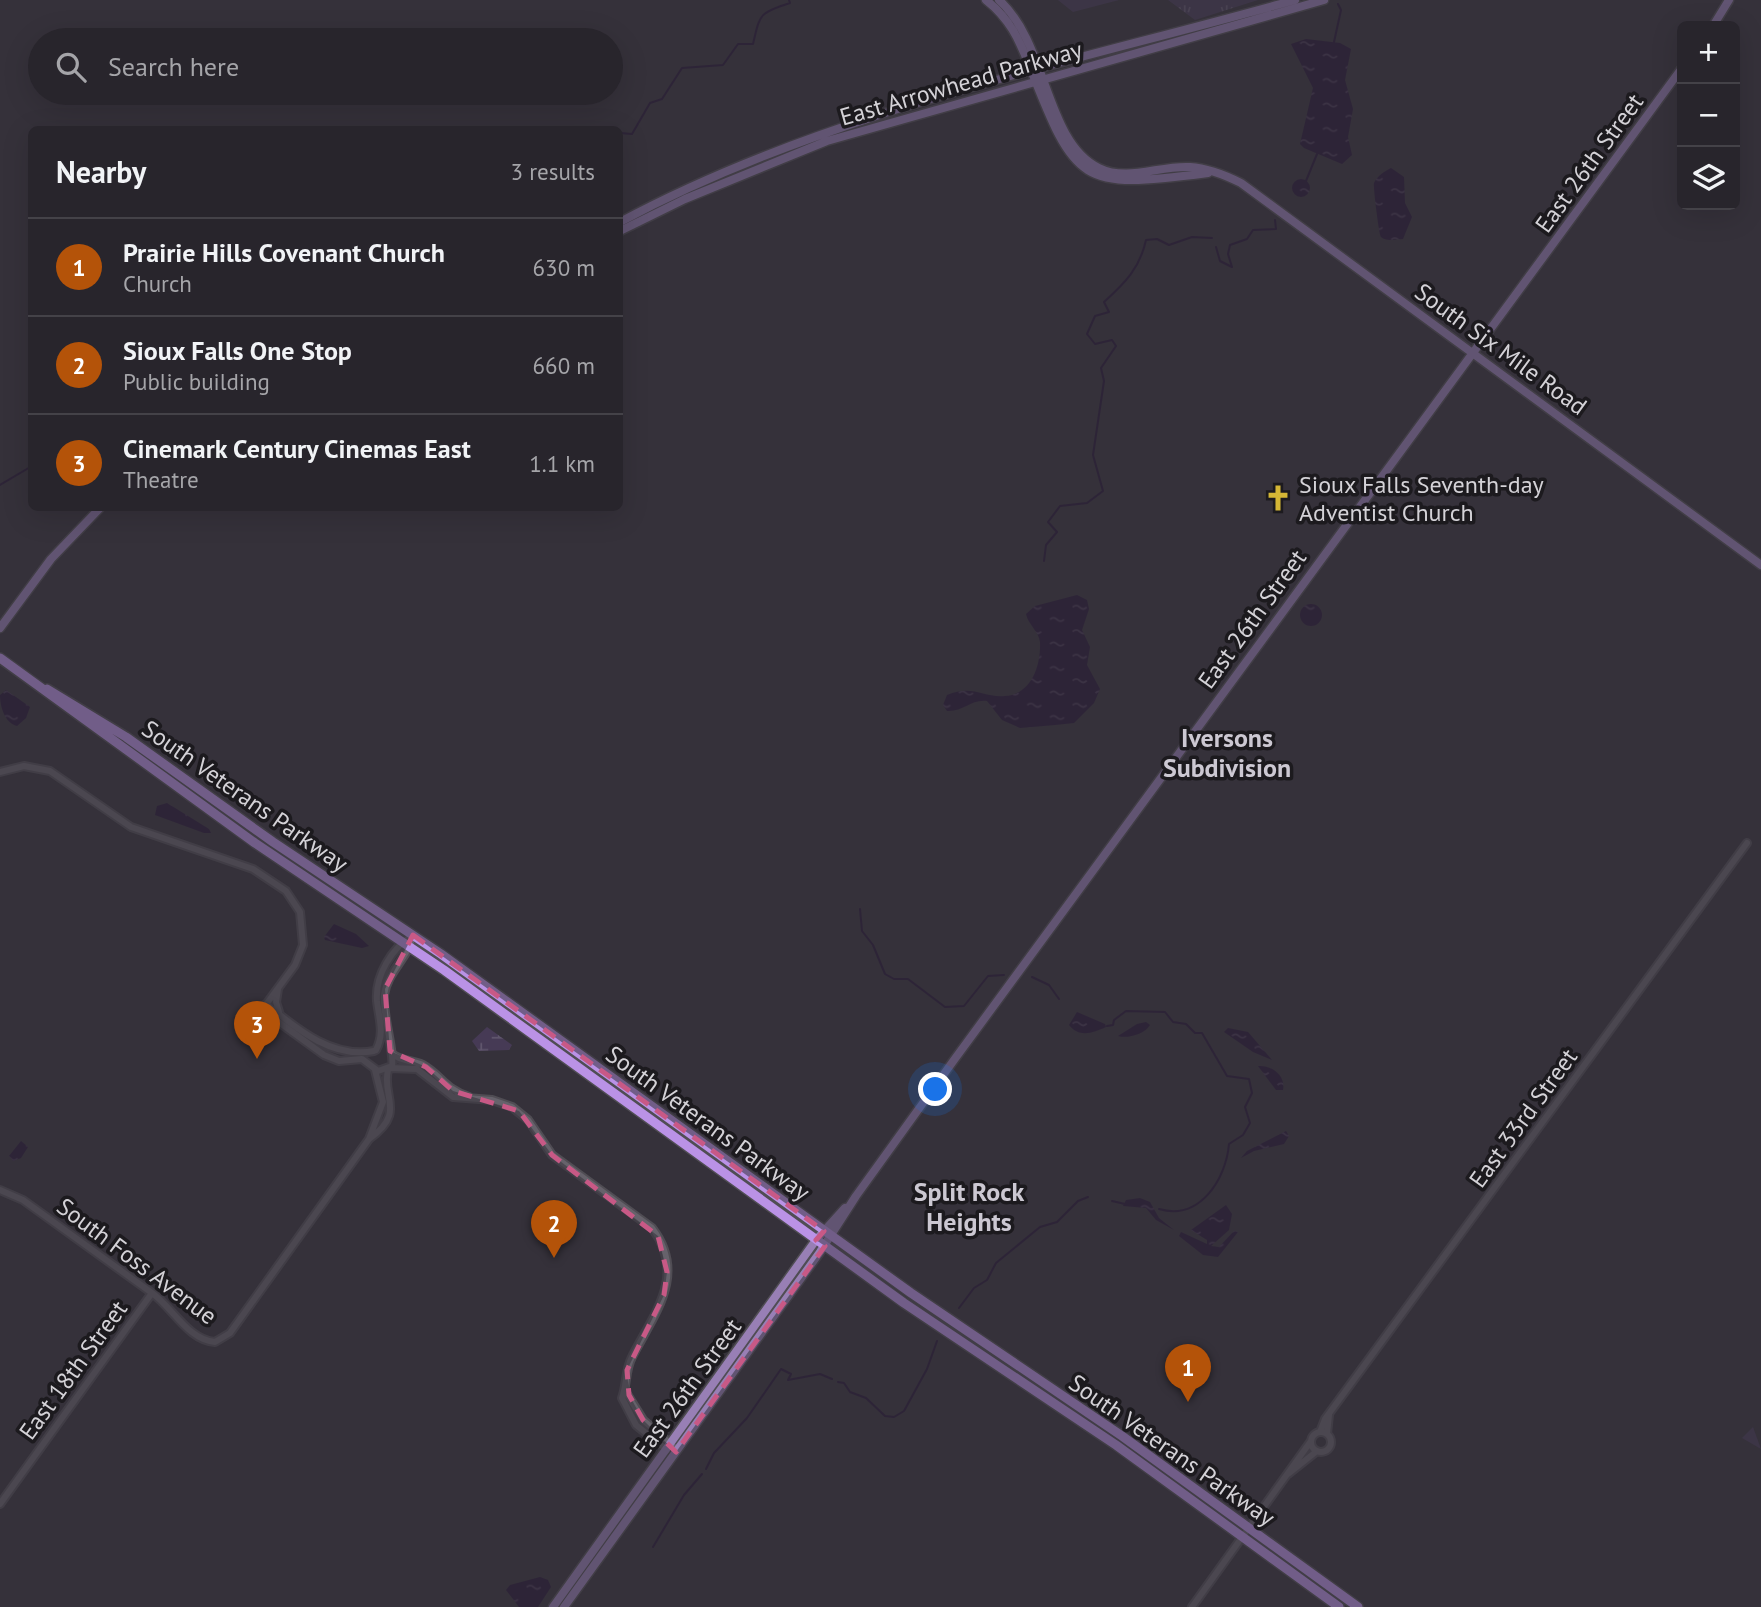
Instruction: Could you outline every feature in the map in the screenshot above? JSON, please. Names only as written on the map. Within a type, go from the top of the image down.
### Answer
[{"type":"highway","name":"South Veterans Parkway","points":[[0,658],[59,704],[255,843],[411,947],[816,1240],[1106,1439],[1339,1607]]},
{"type":"highway","name":"South Veterans Parkway","points":[[30,680],[114,729],[273,842],[413,935],[827,1234],[1249,1527],[1358,1607]]},
{"type":"main road","name":"South Six Mile Road","points":[[986,0],[1016,31],[1066,137],[1079,154],[1099,168],[1114,173],[1190,167],[1214,172],[1251,190],[1761,565]]},
{"type":"main road","name":"South Six Mile Road","points":[[999,0],[1026,33],[1038,75]]},
{"type":"main road","name":"East Arrowhead Parkway","points":[[623,230],[712,187],[797,152],[1038,75],[1295,0]]},
{"type":"main road","name":"East Arrowhead Parkway","points":[[623,221],[716,175],[794,143],[940,98],[1165,47],[1324,0]]},
{"type":"main road","points":[[1716,21],[1729,0]]},
{"type":"main road","name":"East 26th Street","points":[[564,1607],[816,1240],[827,1234],[856,1196],[1677,75]]},
{"type":"main road","points":[[890,122],[894,115],[925,107],[940,98]]},
{"type":"main road","points":[[712,187],[731,173],[789,150],[794,143]]},
{"type":"main road","points":[[0,628],[51,559],[97,511]]},
{"type":"main road","name":"East 26th Street","points":[[553,1607],[825,1246],[827,1234]]},
{"type":"street","points":[[0,772],[24,766],[50,771],[131,827],[253,869],[282,887],[298,906],[304,930],[300,955],[264,1007]]},
{"type":"street","name":"East 33rd Street","points":[[1192,1607],[1311,1441],[1323,1433],[1329,1415],[1747,843]]},
{"type":"street","points":[[369,1139],[383,1102],[373,1068],[375,1050],[382,1034],[377,1001],[379,981],[402,942],[413,935]]},
{"type":"street","points":[[369,1139],[382,1127],[390,1110],[391,1098],[386,1081],[393,1063],[385,989],[411,947],[413,935]]},
{"type":"street","points":[[282,983],[276,1002],[285,1019]]},
{"type":"street","points":[[264,1007],[337,1051],[391,1052],[401,1060],[426,1067],[447,1087],[471,1098]]},
{"type":"street","points":[[264,1007],[324,1055],[339,1061],[359,1059],[373,1068],[413,1068],[423,1073],[446,1094],[460,1099],[500,1102],[519,1111],[552,1154],[646,1223],[658,1236],[665,1251],[667,1272],[664,1295],[656,1316],[632,1356],[627,1370],[625,1391],[643,1420],[671,1448]]},
{"type":"street","name":"South Foss Avenue","points":[[0,1191],[23,1200],[170,1307],[191,1332],[202,1340],[215,1342],[230,1332],[369,1139]]},
{"type":"street","name":"East 18th Street","points":[[0,1504],[152,1293]]},
{"type":"street","name":"East 33rd Street","points":[[1288,1474],[1317,1451],[1328,1449],[1331,1443],[1323,1433]]},
{"type":"street","points":[[1311,1441],[1317,1451]]},
{"type":"highlighted area","points":[[413,935],[824,1231],[816,1240],[825,1246],[676,1452],[643,1420],[629,1395],[627,1370],[664,1295],[667,1272],[658,1236],[552,1155],[519,1111],[453,1091],[426,1067],[390,1051],[385,989]]},
{"type":"green space","points":[[1058,0],[1119,0],[1073,12]]},
{"type":"green space","points":[[1168,0],[1258,0],[1195,20]]},
{"type":"green space","points":[[487,1027],[512,1045],[509,1050],[479,1051],[472,1041]]},
{"type":"green space","points":[[1753,1427],[1761,1449],[1742,1438]]},
{"type":"water","points":[[1306,39],[1340,43],[1351,49],[1345,80],[1353,109],[1348,137],[1352,155],[1342,164],[1300,144],[1313,88],[1291,44]]},
{"type":"water","points":[[1391,168],[1404,177],[1405,203],[1412,217],[1403,239],[1388,240],[1381,237],[1374,183]]},
{"type":"water","points":[[1301,179],[1307,182],[1310,188],[1307,194],[1301,197],[1295,194],[1292,188],[1295,182]]},
{"type":"water","points":[[1077,595],[1087,600],[1089,609],[1082,630],[1090,647],[1087,665],[1100,689],[1094,703],[1074,723],[1020,728],[1002,720],[987,701],[947,711],[943,705],[947,695],[956,692],[971,691],[1005,696],[1022,690],[1033,677],[1040,651],[1039,638],[1026,614],[1035,606]]},
{"type":"water","points":[[1311,604],[1319,607],[1322,615],[1319,623],[1311,626],[1303,623],[1300,615],[1303,607]]},
{"type":"water","points":[[6,690],[30,707],[26,718],[17,726],[9,722],[2,709],[0,695]]},
{"type":"water","points":[[167,803],[209,829],[211,833],[204,833],[155,815],[157,806]]},
{"type":"water","points":[[334,924],[356,934],[369,946],[362,948],[325,940],[324,937]]},
{"type":"water","points":[[1077,1012],[1105,1024],[1106,1027],[1091,1032],[1077,1032],[1069,1025]]},
{"type":"water","points":[[1146,1022],[1150,1025],[1148,1028],[1136,1035],[1118,1036],[1137,1024]]},
{"type":"water","points":[[1228,1028],[1248,1032],[1272,1060],[1253,1052],[1224,1032]]},
{"type":"water","points":[[1258,1066],[1268,1067],[1276,1072],[1282,1080],[1283,1090],[1276,1090]]},
{"type":"water","points":[[1286,1131],[1289,1136],[1284,1144],[1254,1151],[1241,1158],[1247,1151]]},
{"type":"water","points":[[21,1141],[28,1147],[21,1158],[13,1161],[9,1156]]},
{"type":"water","points":[[1140,1198],[1150,1202],[1159,1218],[1174,1230],[1156,1220],[1146,1208],[1123,1206],[1126,1200]]},
{"type":"water","points":[[1226,1205],[1232,1214],[1229,1230],[1211,1246],[1219,1247],[1234,1231],[1238,1232],[1218,1257],[1203,1255],[1179,1236],[1181,1232],[1207,1244],[1207,1240],[1191,1230]]},
{"type":"water","points":[[540,1577],[548,1580],[551,1587],[538,1607],[519,1607],[506,1590],[510,1585]]},
{"type":"waterway","points":[[623,133],[632,134],[650,103],[662,99],[682,68],[723,65],[738,44],[753,44],[762,16],[790,3],[789,0]]},
{"type":"waterway","points":[[1334,42],[1341,10],[1338,4]]},
{"type":"waterway","points":[[1306,181],[1317,154]]},
{"type":"waterway","points":[[1216,247],[1220,261],[1232,267],[1228,254],[1230,245],[1247,239],[1253,230],[1276,229],[1275,220]]},
{"type":"waterway","points":[[1044,561],[1046,545],[1057,532],[1048,522],[1060,506],[1087,503],[1103,491],[1093,455],[1104,381],[1101,368],[1116,346],[1112,340],[1095,344],[1087,334],[1095,316],[1109,312],[1104,302],[1131,274],[1140,259],[1146,240],[1157,239],[1169,245],[1192,237],[1212,238]]},
{"type":"waterway","points":[[0,485],[28,468]]},
{"type":"waterway","points":[[860,909],[862,931],[873,945],[885,974],[894,979],[908,979],[945,1007],[964,1006],[988,976],[1004,975]]},
{"type":"waterway","points":[[1032,977],[1049,985],[1059,999]]},
{"type":"waterway","points":[[1107,1026],[1113,1025],[1114,1020],[1126,1011],[1165,1012],[1173,1022],[1186,1024],[1195,1033],[1202,1033],[1227,1076],[1249,1079],[1252,1093],[1245,1107],[1250,1123],[1243,1135],[1229,1144],[1223,1171],[1216,1183],[1198,1203],[1187,1209],[1159,1209]]},
{"type":"waterway","points":[[959,1308],[974,1288],[987,1280],[996,1263],[1040,1227],[1057,1222],[1078,1201],[1088,1197]]},
{"type":"waterway","points":[[1112,1201],[1125,1204]]},
{"type":"waterway","points":[[838,1382],[844,1383],[850,1392],[866,1398],[885,1416],[894,1417],[904,1411],[927,1369],[937,1341]]},
{"type":"waterway","points":[[706,1469],[714,1453],[747,1418],[781,1369],[791,1374],[788,1380],[820,1374],[832,1379]]},
{"type":"waterway","points":[[653,1547],[684,1495],[702,1474]]},
{"type":"place","name":"Sioux Falls Seventh-day Adventist Church","points":[[1278,498]]},
{"type":"place","name":"Cinemark Century Cinemas East","points":[[257,1059]]},
{"type":"place","name":"Sioux Falls One Stop","points":[[554,1258]]},
{"type":"place","name":"Prairie Hills Covenant Church","points":[[1188,1402]]},
{"type":"district","name":"Iversons Subdivision","points":[[1227,752]]},
{"type":"district","name":"Split Rock Heights","points":[[969,1206]]}]
